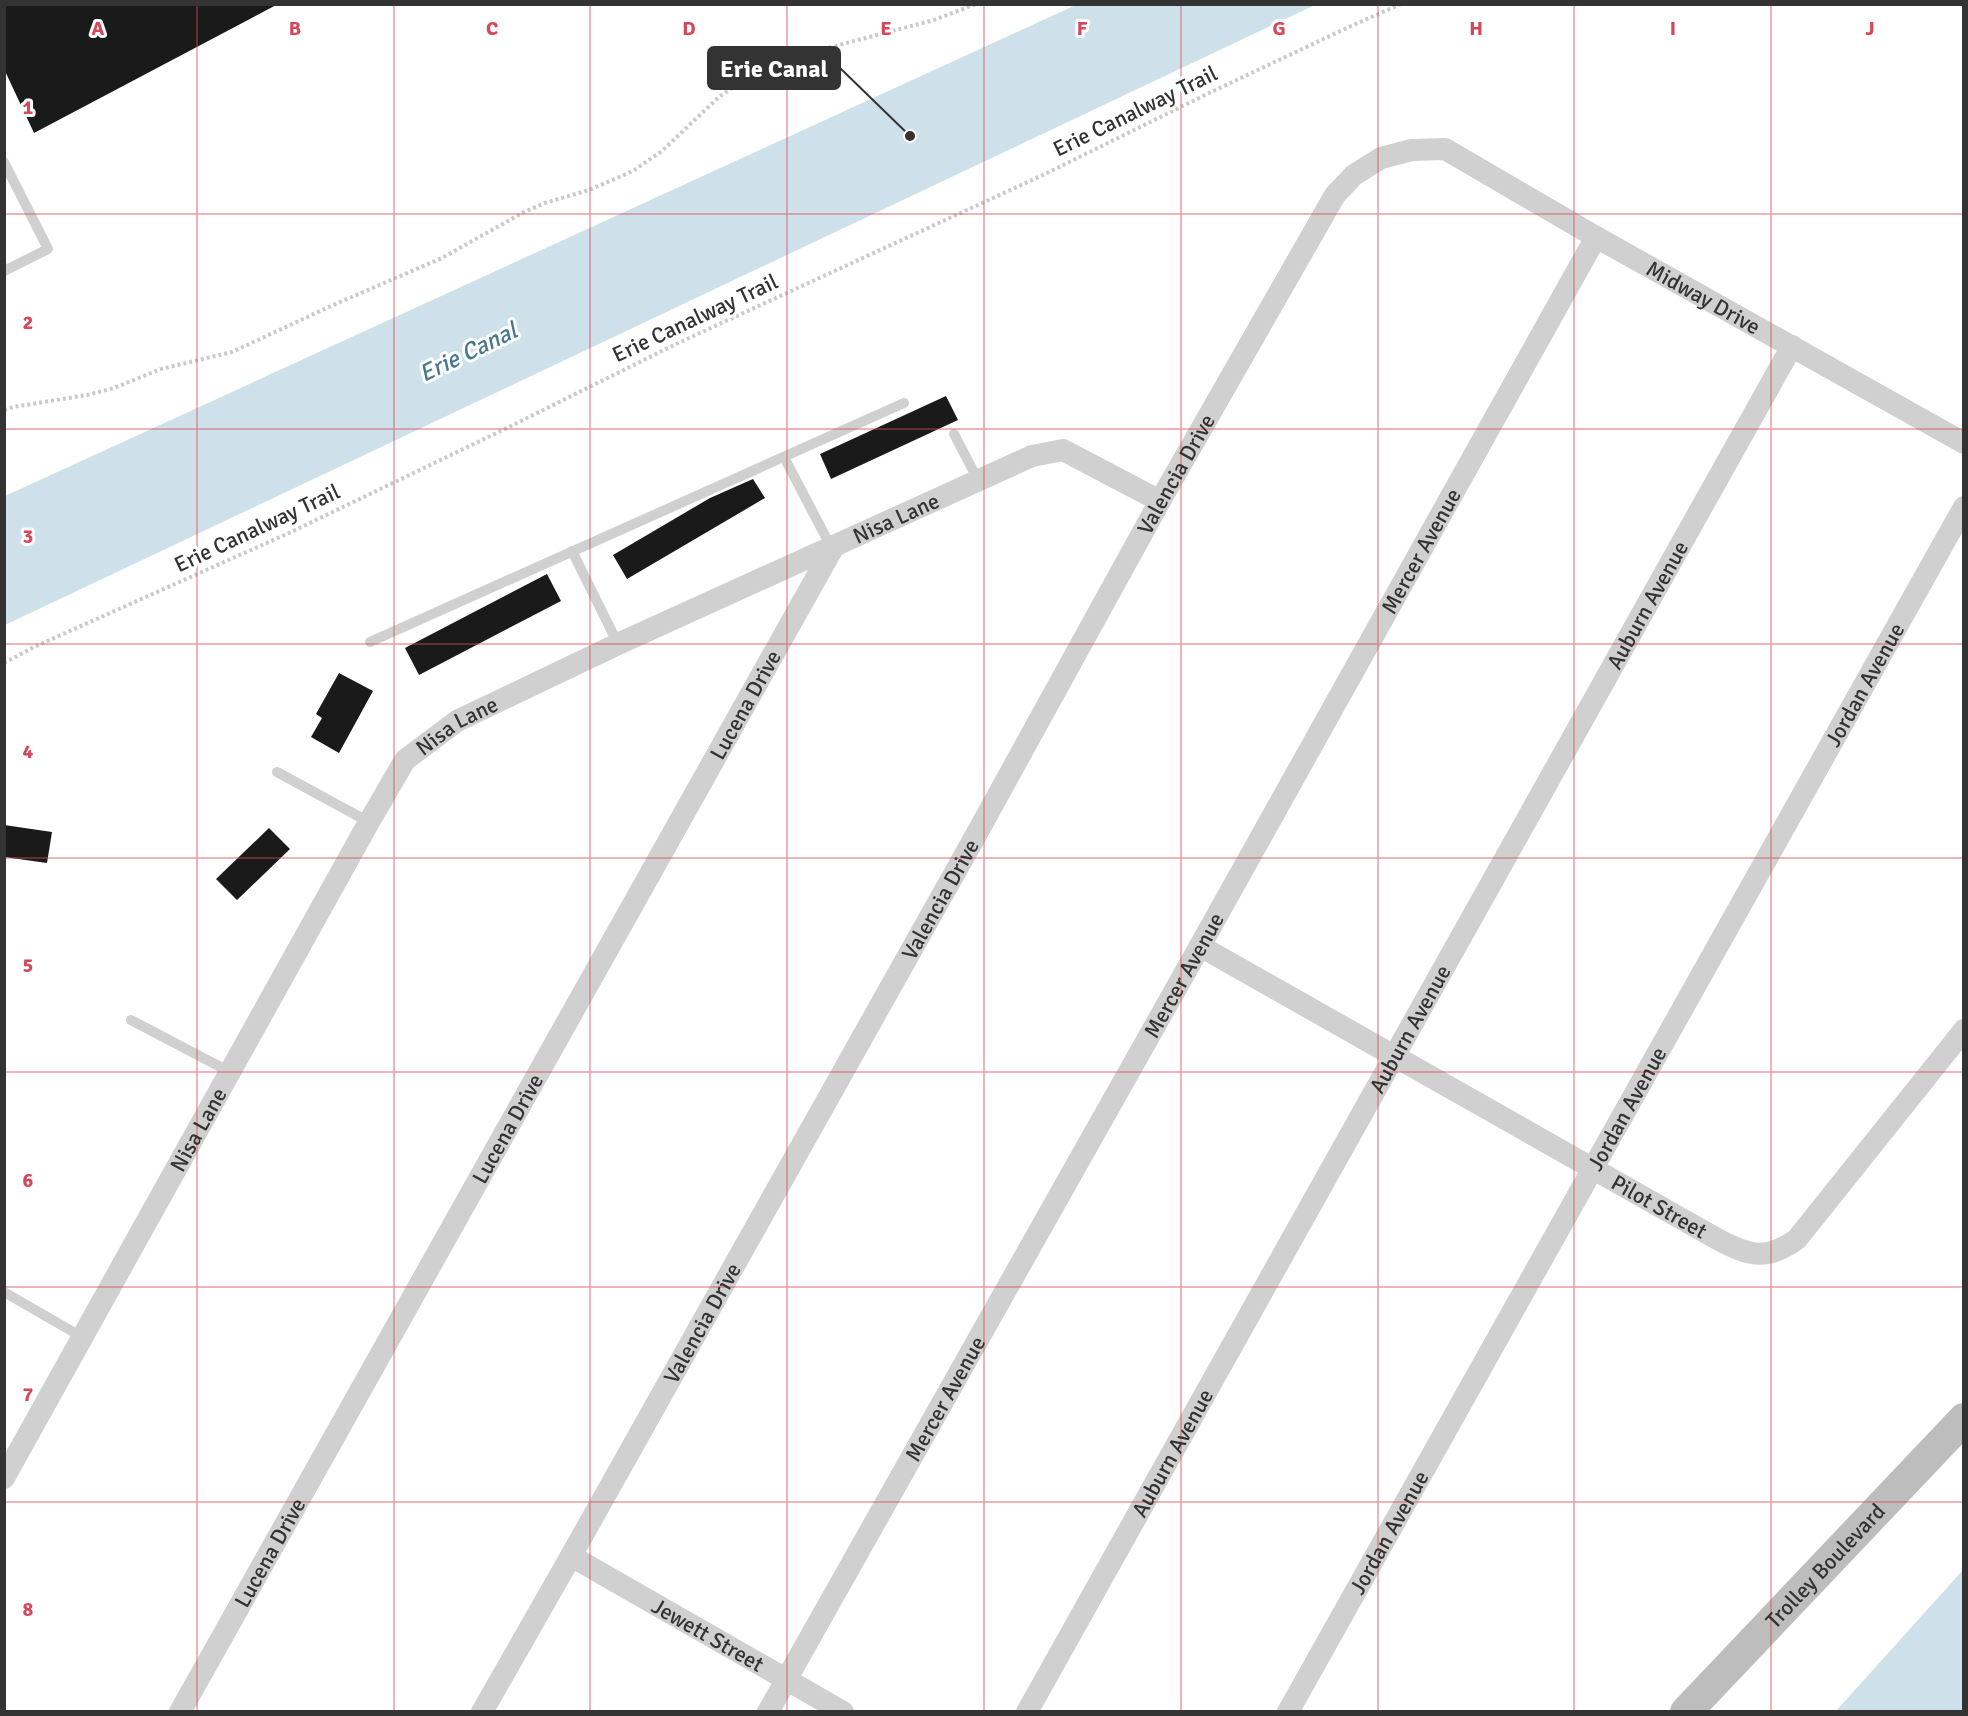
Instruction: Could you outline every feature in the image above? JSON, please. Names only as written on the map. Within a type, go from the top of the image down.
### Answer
[{"type":"street","name":"Midway Drive","points":[[1445,149],[1596,237],[1964,443]]},
{"type":"street","name":"Valencia Drive","points":[[482,1712],[976,835],[1160,501],[1335,195],[1354,175],[1381,158],[1412,150],[1445,149]]},
{"type":"street","name":"Mercer Avenue","points":[[768,1712],[1596,237]]},
{"type":"street","name":"Auburn Avenue","points":[[1027,1712],[1792,346]]},
{"type":"street","name":"Nisa Lane","points":[[4,1478],[405,760],[457,721],[618,644],[1032,456],[1063,450],[1160,501]]},
{"type":"street","name":"Jordan Avenue","points":[[1288,1712],[1964,507]]},
{"type":"street","name":"Lucena Drive","points":[[180,1712],[832,546]]},
{"type":"street","name":"Pilot Street","points":[[1200,946],[1742,1252],[1762,1255],[1782,1250],[1797,1239],[1964,1030]]},
{"type":"street","name":"Trolley Boulevard","points":[[1686,1712],[1964,1419]]},
{"type":"street","name":"Jewett Street","points":[[571,1556],[843,1712]]},
{"type":"lane","points":[[4,162],[48,249],[4,271]]},
{"type":"lane","points":[[370,642],[904,403]]},
{"type":"lane","points":[[954,434],[978,480]]},
{"type":"lane","points":[[784,457],[832,546]]},
{"type":"lane","points":[[572,551],[618,644]]},
{"type":"lane","points":[[277,771],[369,822]]},
{"type":"lane","points":[[131,1020],[230,1072]]},
{"type":"lane","points":[[4,1292],[82,1337]]},
{"type":"path","points":[[4,410],[87,395],[114,388],[161,369],[232,352],[442,258],[524,212],[545,203],[590,190],[633,171],[662,151],[720,96],[772,65],[801,55],[934,20],[976,4]]},
{"type":"path","name":"Erie Canalway Trail","points":[[4,663],[34,647],[289,533],[676,344],[1032,180],[1207,94],[1401,4]]},
{"type":"water","points":[[1078,4],[1315,5],[5,625],[5,496]]},
{"type":"water","points":[[1963,1570],[1963,1711],[1836,1711]]},
{"type":"building","points":[[4,4],[278,4],[34,133],[4,69]]},
{"type":"building","points":[[946,396],[958,420],[831,479],[820,454]]},
{"type":"building","points":[[753,479],[765,498],[627,579],[613,555],[710,498]]},
{"type":"building","points":[[547,574],[561,601],[419,675],[405,648]]},
{"type":"building","points":[[339,673],[373,691],[339,753],[311,737],[322,718],[316,714]]},
{"type":"building","points":[[4,825],[52,832],[47,863],[4,857]]},
{"type":"building","points":[[269,828],[290,849],[237,900],[216,879]]},
{"type":"place","name":"Erie Canal","points":[[910,136]]}]
